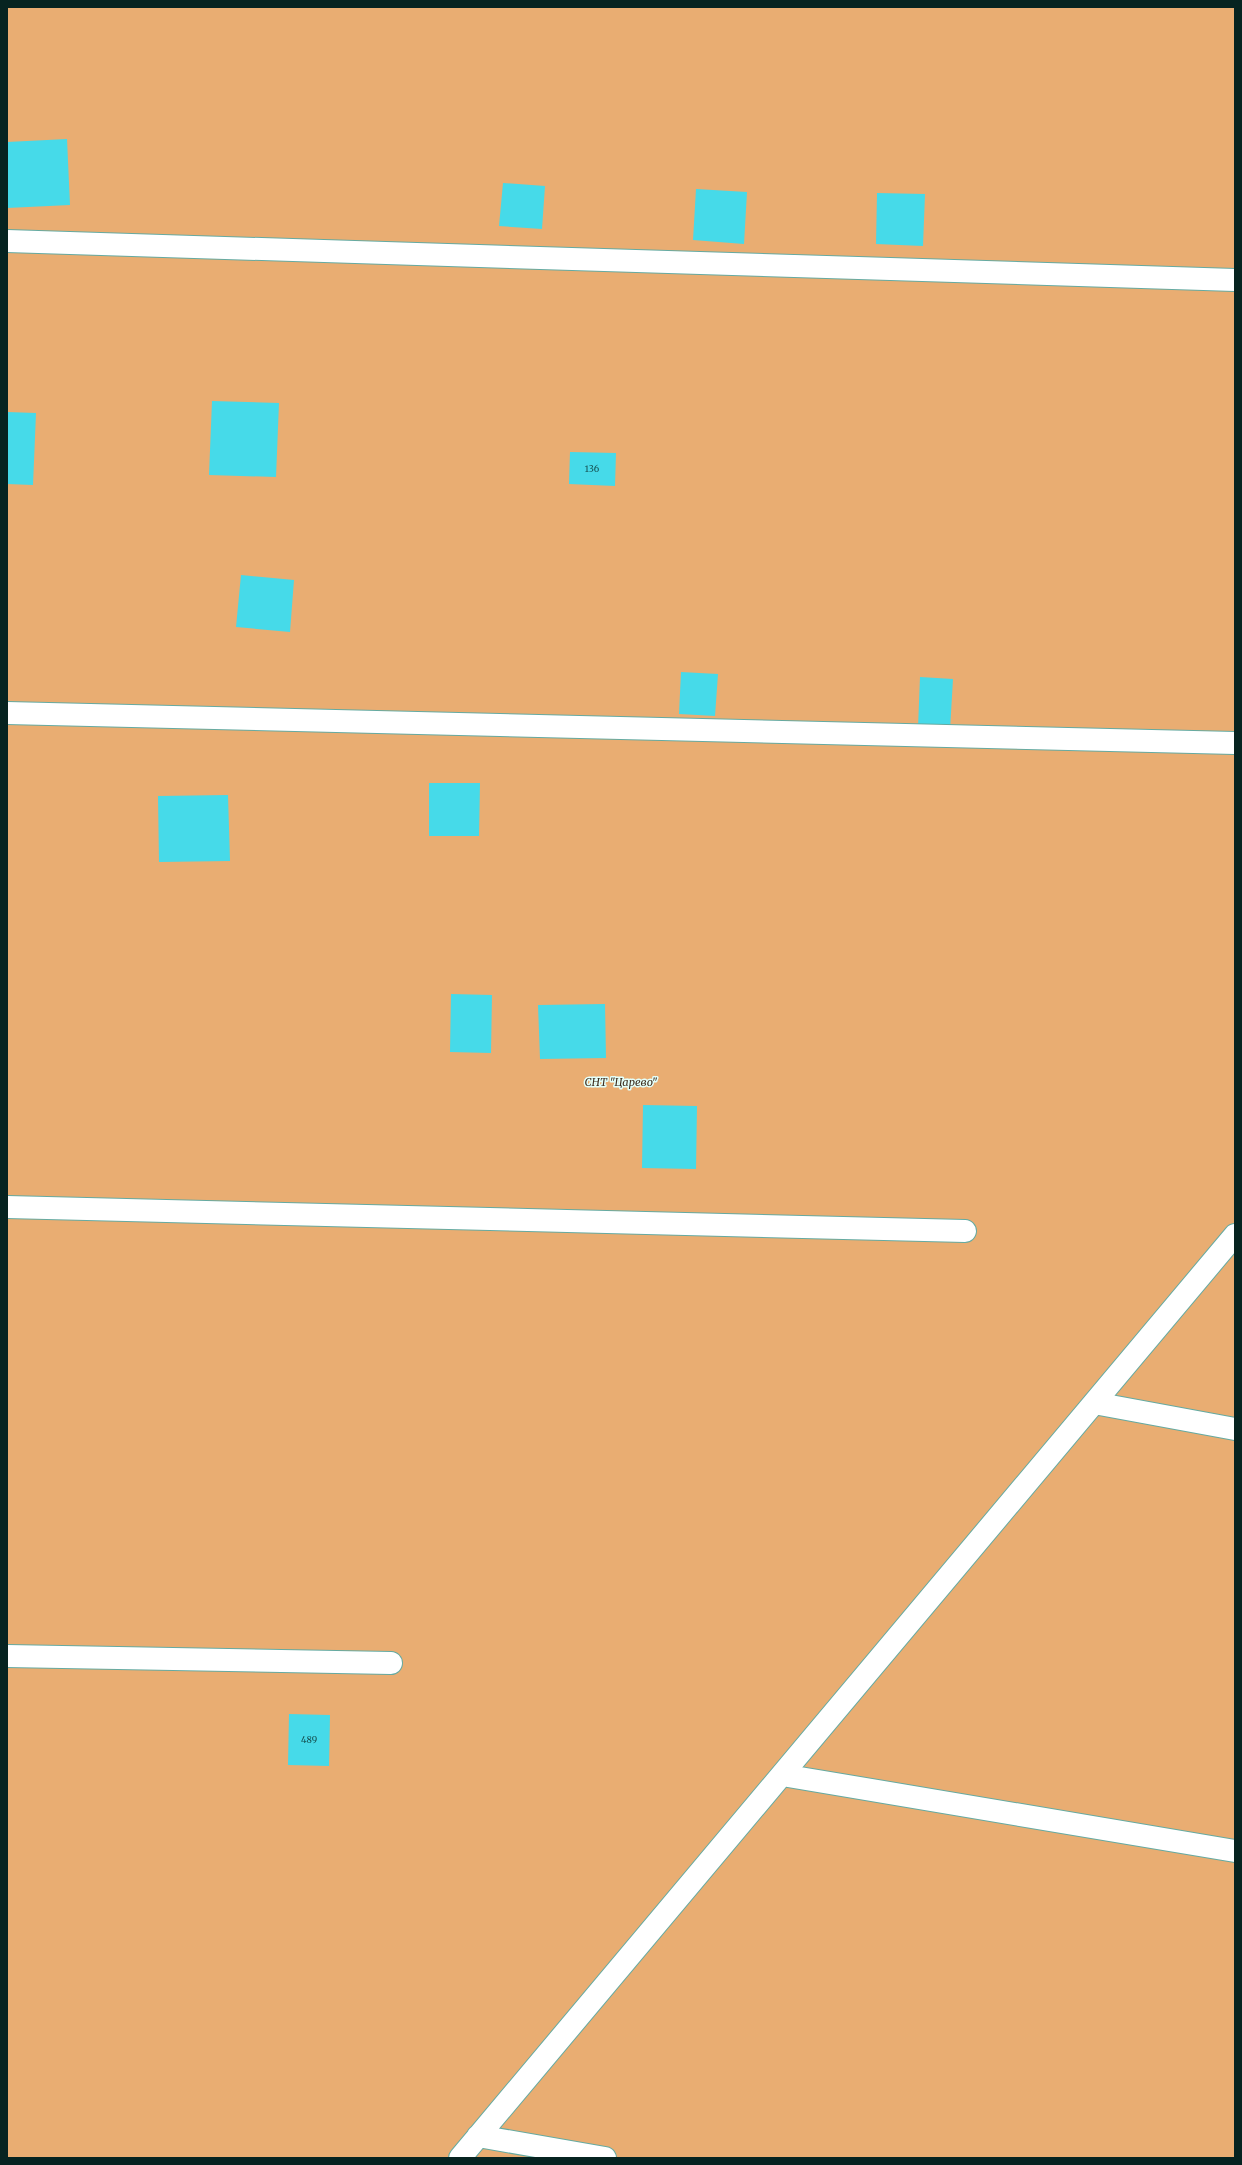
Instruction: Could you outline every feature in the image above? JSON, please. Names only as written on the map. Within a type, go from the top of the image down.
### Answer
[{"type":"street","points":[[7,241],[1235,280]]},
{"type":"street","points":[[7,712],[1235,743]]},
{"type":"street","points":[[7,1207],[965,1231]]},
{"type":"street","points":[[460,2158],[1235,1235]]},
{"type":"street","points":[[1094,1403],[1235,1429]]},
{"type":"street","points":[[7,1656],[391,1663]]},
{"type":"street","points":[[782,1775],[1235,1851]]},
{"type":"street","points":[[478,2136],[605,2158]]},
{"type":"green space","name":"СНТ \"Царево\"","points":[[7,7],[1235,7],[1235,2158],[7,2158]]},
{"type":"building","points":[[67,139],[70,205],[7,208],[7,142]]},
{"type":"building","points":[[503,183],[545,186],[542,229],[499,226]]},
{"type":"building","points":[[696,189],[747,192],[744,244],[693,240]]},
{"type":"building","points":[[877,193],[925,194],[923,246],[876,244]]},
{"type":"building","points":[[212,401],[279,403],[276,477],[209,475]]},
{"type":"building","points":[[7,412],[36,413],[33,485],[7,484]]},
{"type":"building","points":[[570,452],[616,453],[615,486],[569,484]]},
{"type":"building","points":[[241,575],[294,580],[290,632],[236,627]]},
{"type":"building","points":[[681,672],[718,674],[715,716],[679,714]]},
{"type":"building","points":[[920,677],[953,679],[950,730],[918,728]]},
{"type":"building","points":[[429,783],[480,783],[479,836],[429,836]]},
{"type":"building","points":[[228,795],[230,861],[159,862],[158,796]]},
{"type":"building","points":[[451,994],[492,995],[491,1053],[450,1052]]},
{"type":"building","points":[[605,1004],[606,1058],[540,1059],[538,1005]]},
{"type":"building","points":[[643,1105],[697,1106],[696,1169],[642,1168]]},
{"type":"building","points":[[289,1714],[330,1715],[329,1766],[288,1765]]}]
